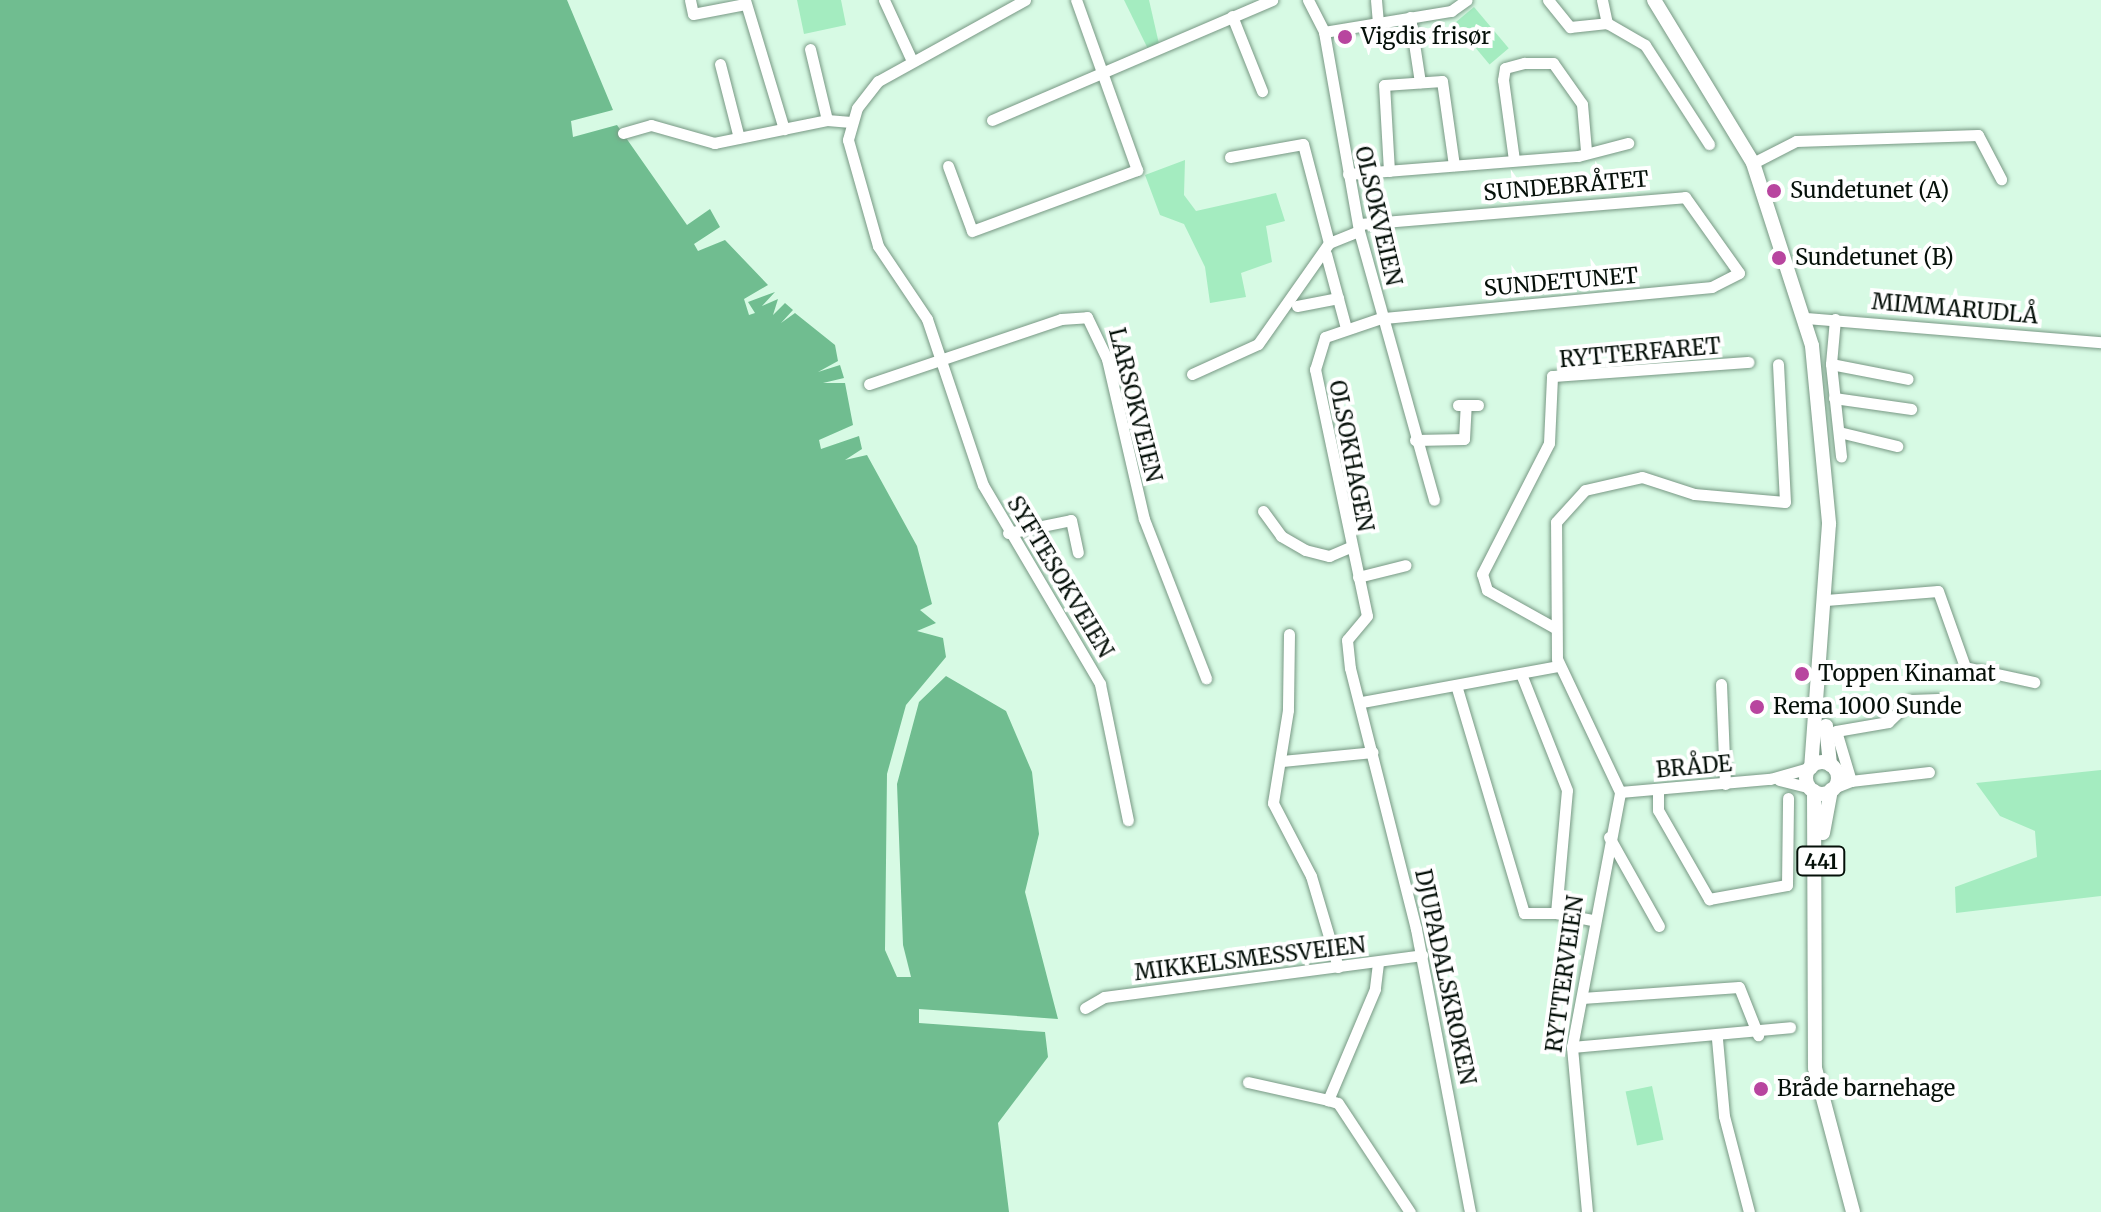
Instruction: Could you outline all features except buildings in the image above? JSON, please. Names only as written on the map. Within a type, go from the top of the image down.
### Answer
[{"type":"main road","name":"441","points":[[1654,0],[1753,163],[1806,318],[1825,436],[1826,605],[1833,779],[1814,933]]},
{"type":"main road","name":"441","points":[[1826,605],[1810,767],[1815,1068],[1853,1212]]},
{"type":"main road","points":[[1810,767],[1833,779]]},
{"type":"main road","points":[[1812,790],[1833,779]]},
{"type":"street","points":[[690,0],[693,14],[745,2],[784,129]]},
{"type":"street","points":[[884,0],[912,61]]},
{"type":"street","points":[[623,133],[651,125],[714,143],[827,120],[851,122],[871,87],[912,61],[1025,0]]},
{"type":"street","points":[[948,166],[972,231],[1137,170],[1105,71],[1076,0]]},
{"type":"street","points":[[992,120],[1272,0]]},
{"type":"street","name":"OLSOKVEIEN","points":[[1308,0],[1324,32],[1359,228],[1381,318],[1434,500]]},
{"type":"street","points":[[1376,0],[1378,22]]},
{"type":"street","points":[[1324,32],[1451,11],[1467,0]]},
{"type":"street","points":[[1548,0],[1570,27],[1607,23],[1645,45],[1709,144]]},
{"type":"street","points":[[1602,0],[1607,23]]},
{"type":"street","points":[[1232,16],[1262,91]]},
{"type":"street","points":[[1410,17],[1420,82]]},
{"type":"street","points":[[810,49],[827,120]]},
{"type":"street","points":[[1514,160],[1503,80],[1505,68],[1524,63],[1553,63],[1568,84],[1582,104],[1586,151]]},
{"type":"street","points":[[720,64],[739,138]]},
{"type":"street","points":[[1389,171],[1382,88],[1420,82],[1442,81],[1454,165]]},
{"type":"street","name":"SYFTESOKVEIEN","points":[[851,122],[851,158],[878,246],[920,304],[983,485],[1008,533],[1097,676],[1117,744],[1128,820]]},
{"type":"street","points":[[1753,163],[1796,141],[1978,135],[2001,179]]},
{"type":"street","points":[[1348,174],[1514,160],[1628,143]]},
{"type":"street","points":[[1230,157],[1304,145],[1346,328]]},
{"type":"street","name":"SUNDEBRÅTET","points":[[1359,228],[1685,197],[1739,273]]},
{"type":"street","points":[[1192,374],[1258,344],[1301,279],[1328,248],[1359,228]]},
{"type":"street","name":"SUNDETUNET","points":[[1381,318],[1712,287],[1739,273]]},
{"type":"street","points":[[1297,306],[1338,298]]},
{"type":"street","name":"LARSOKVEIEN","points":[[869,384],[1081,312],[1092,322],[1144,519],[1206,678]]},
{"type":"street","name":"OLSOKHAGEN","points":[[1365,605],[1348,548],[1315,369],[1325,337],[1381,318]]},
{"type":"street","name":"MIMMARUDLÅ","points":[[1806,318],[2101,342]]},
{"type":"street","points":[[1835,319],[1831,364],[1841,456]]},
{"type":"street","name":"RYTTERFARET","points":[[1555,628],[1487,590],[1482,574],[1549,443],[1552,376],[1749,362]]},
{"type":"street","points":[[1620,792],[1559,666],[1555,628],[1556,522],[1585,490],[1642,477],[1694,494],[1785,502],[1784,378],[1778,364]]},
{"type":"street","points":[[1831,364],[1908,379]]},
{"type":"street","points":[[1834,398],[1911,409]]},
{"type":"street","points":[[1415,440],[1464,439],[1467,405]]},
{"type":"street","points":[[1839,432],[1897,446]]},
{"type":"street","name":"OLSOKHAGEN","points":[[1263,511],[1281,536],[1305,550],[1329,556],[1348,548]]},
{"type":"street","points":[[1008,533],[1071,520],[1078,552]]},
{"type":"street","points":[[1358,577],[1406,565]]},
{"type":"street","points":[[1826,605],[1938,591],[1965,667],[2034,682]]},
{"type":"street","name":"DJUPADALSKROKEN","points":[[1365,605],[1367,616],[1347,640],[1422,955],[1470,1212]]},
{"type":"street","points":[[1289,634],[1282,761],[1275,812],[1311,876],[1338,967]]},
{"type":"street","points":[[1362,702],[1559,666]]},
{"type":"street","points":[[1521,674],[1567,790],[1556,913]]},
{"type":"street","points":[[1721,684],[1725,784]]},
{"type":"street","points":[[1456,685],[1524,913],[1556,913],[1593,920]]},
{"type":"street","points":[[1851,781],[1836,731],[1898,718],[1911,700],[1938,699]]},
{"type":"street","points":[[1282,761],[1373,752]]},
{"type":"street","name":"BRÅDE","points":[[1620,792],[1770,779],[1810,767]]},
{"type":"street","points":[[1833,779],[1851,781],[1929,772]]},
{"type":"street","name":"BRÅDE","points":[[1770,779],[1812,790]]},
{"type":"street","points":[[1658,790],[1658,810],[1709,899],[1787,885],[1788,798]]},
{"type":"street","name":"RYTTERVEIEN","points":[[1587,1212],[1572,1047],[1593,920],[1620,792]]},
{"type":"street","points":[[1609,837],[1659,926]]},
{"type":"street","name":"MIKKELSMESSVEIEN","points":[[1085,1008],[1104,997],[1422,955]]},
{"type":"street","points":[[1328,1100],[1375,989],[1378,963]]},
{"type":"street","points":[[1582,998],[1739,987],[1758,1035]]},
{"type":"street","points":[[1572,1047],[1717,1039],[1758,1035],[1790,1027]]},
{"type":"street","points":[[1717,1039],[1724,1116],[1749,1212]]},
{"type":"street","points":[[1248,1082],[1338,1103],[1410,1212]]},
{"type":"shaded area","points":[[0,0],[567,0],[613,110],[571,121],[573,137],[617,125],[687,225],[710,209],[720,227],[694,244],[698,251],[725,240],[768,285],[744,299],[749,315],[755,313],[748,302],[775,292],[762,306],[778,299],[773,315],[785,303],[793,310],[781,323],[795,313],[835,345],[838,361],[818,372],[840,365],[844,378],[823,383],[845,383],[853,425],[819,440],[821,449],[859,436],[862,449],[845,460],[867,455],[917,546],[932,604],[920,610],[936,623],[917,631],[943,638],[946,657],[906,705],[887,774],[885,950],[897,977],[911,977],[903,945],[897,784],[919,702],[946,676],[1006,711],[1032,772],[1039,834],[1025,892],[1058,1019],[919,1009],[919,1023],[1045,1032],[1048,1057],[998,1123],[1009,1212],[0,1212]]},
{"type":"shaded area","points":[[797,0],[841,0],[846,25],[804,34]]},
{"type":"shaded area","points":[[1124,0],[1149,0],[1159,44],[1148,49]]},
{"type":"shaded area","points":[[1474,7],[1509,48],[1490,64],[1455,23]]},
{"type":"shaded area","points":[[1185,160],[1184,195],[1196,211],[1276,193],[1285,221],[1266,226],[1272,262],[1241,273],[1246,297],[1210,303],[1205,267],[1184,224],[1160,215],[1145,175]]},
{"type":"shaded area","points":[[2101,770],[2101,896],[1956,913],[1955,887],[2037,857],[2035,831],[2000,816],[1976,783]]},
{"type":"shaded area","points":[[1652,1086],[1663,1140],[1637,1145],[1626,1092]]},
{"type":"place","name":"Vigdis frisør","points":[[1345,37]]},
{"type":"place","name":"Sundetunet (A)","points":[[1774,191]]},
{"type":"place","name":"Sundetunet (B)","points":[[1779,258]]},
{"type":"place","name":"Toppen Kinamat","points":[[1802,674]]},
{"type":"place","name":"Rema 1000 Sunde","points":[[1757,707]]},
{"type":"place","name":"Bråde barnehage","points":[[1761,1089]]}]
